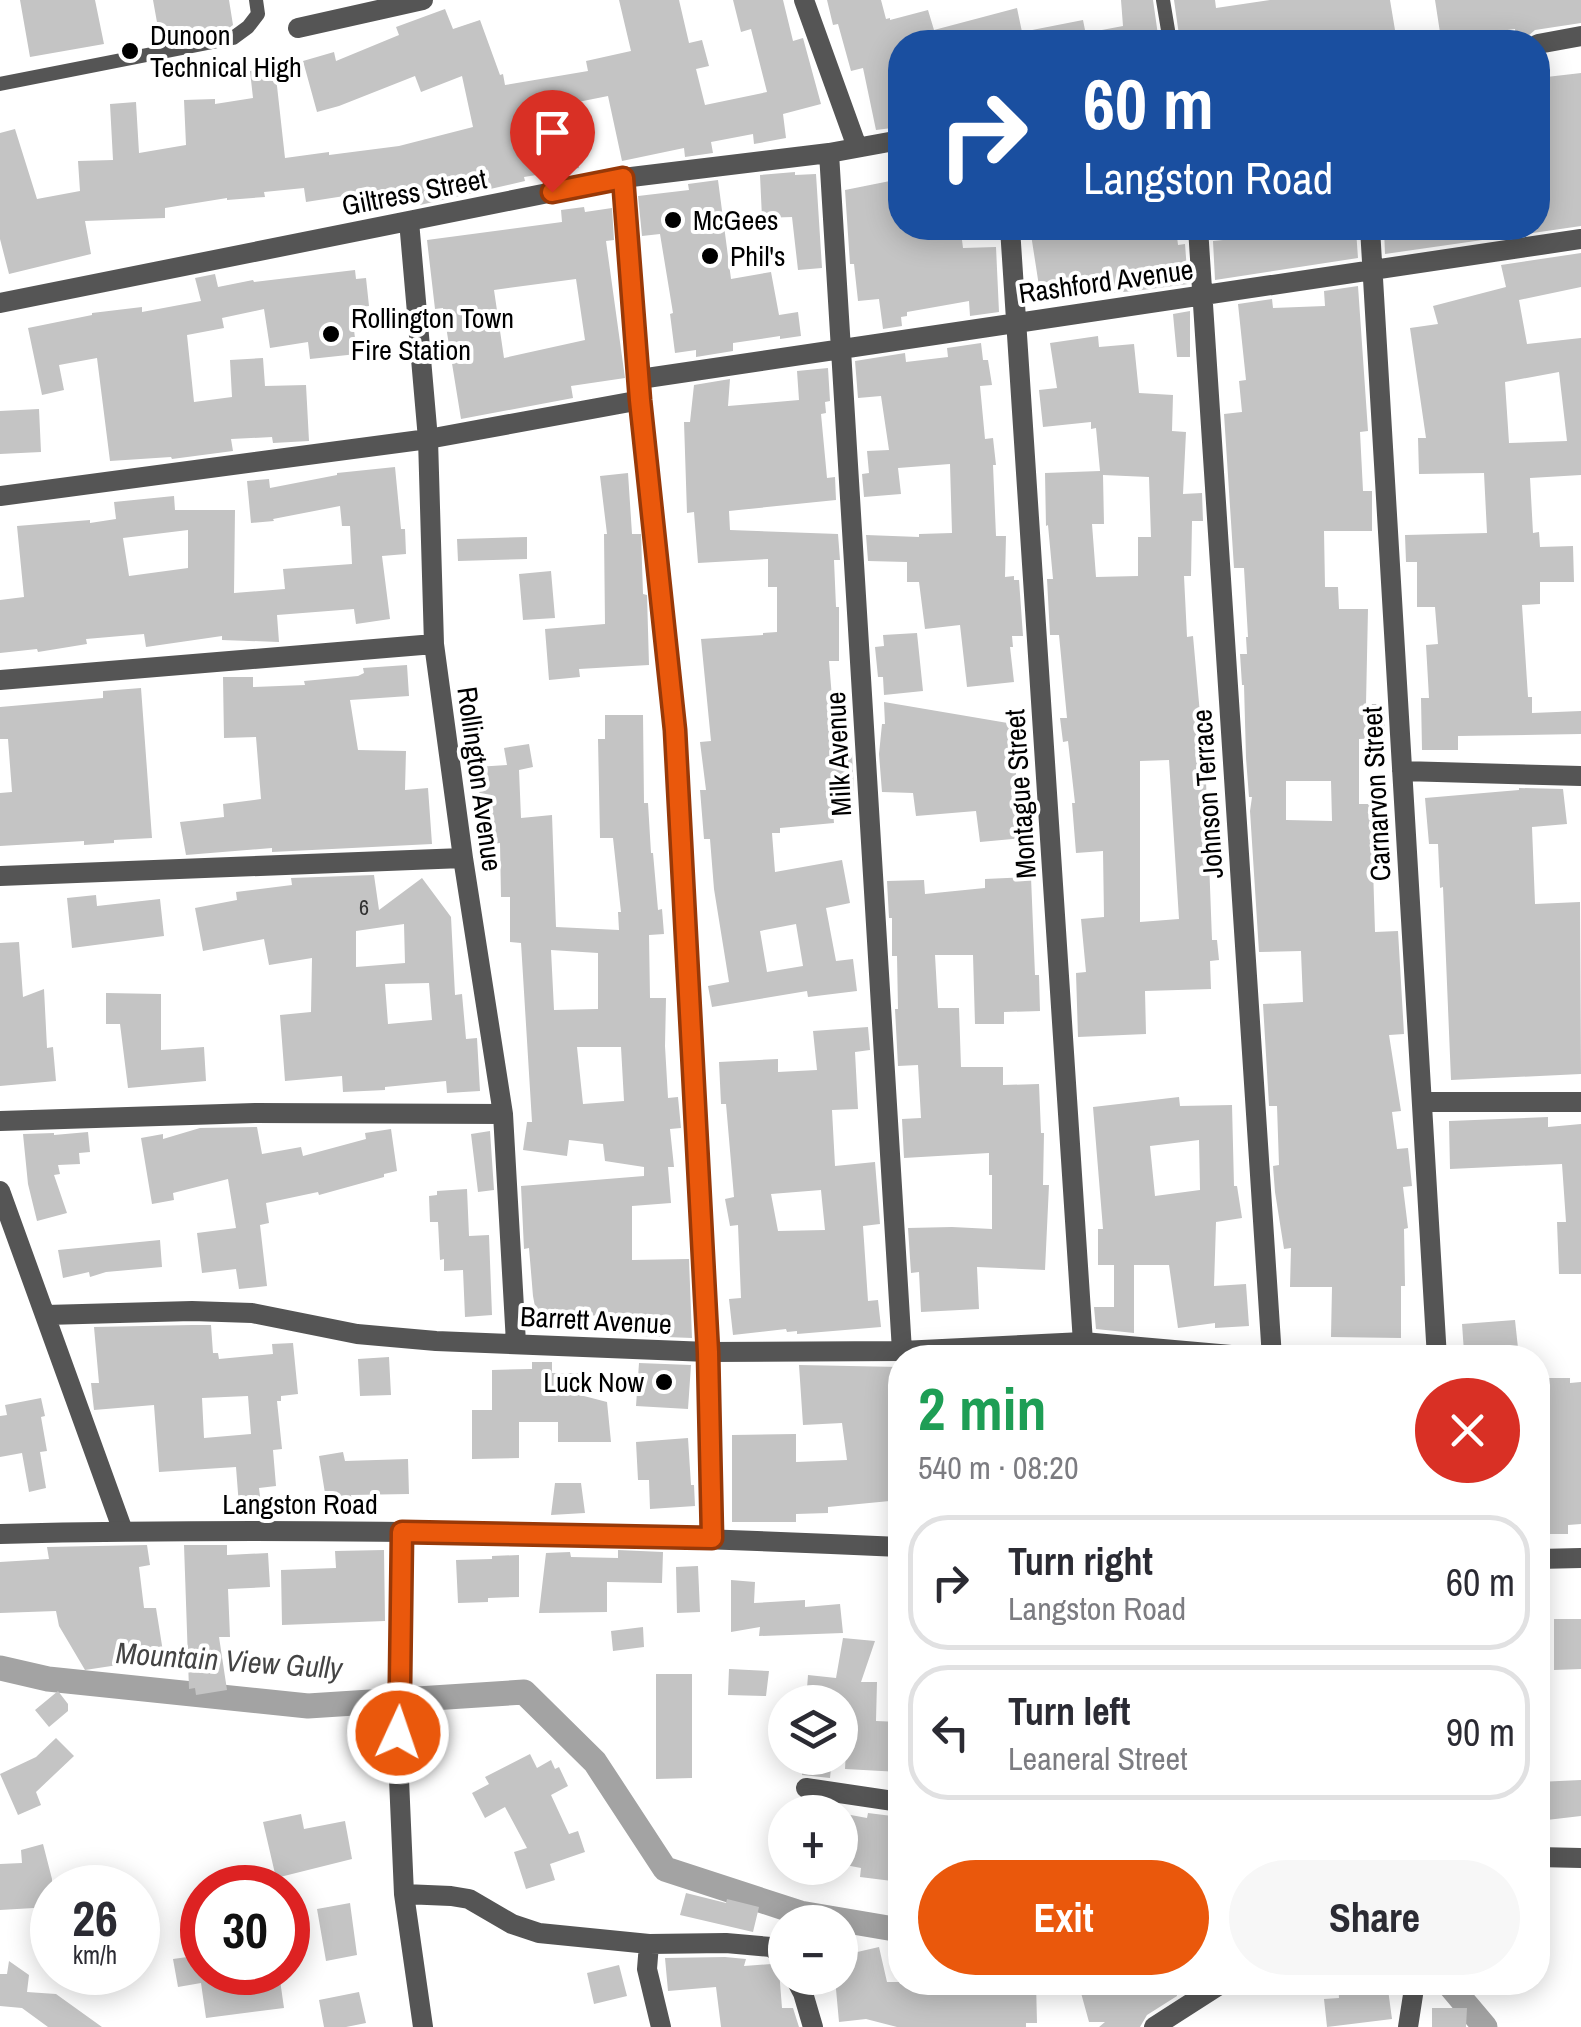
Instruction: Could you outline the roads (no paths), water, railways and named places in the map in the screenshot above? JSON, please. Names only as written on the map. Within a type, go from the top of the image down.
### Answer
[{"type":"street","points":[[298,28],[424,0]]},
{"type":"street","points":[[804,0],[857,147]]},
{"type":"street","points":[[1550,42],[1581,36]]},
{"type":"street","name":"Giltress Street","points":[[0,303],[623,178],[888,142]]},
{"type":"street","name":"Milk Avenue","points":[[829,153],[902,1345]]},
{"type":"street","points":[[623,178],[675,730],[708,1352],[712,1538]]},
{"type":"street","name":"Rollington Avenue","points":[[409,221],[428,439],[434,644],[504,1114],[516,1343]]},
{"type":"street","name":"Rashford Avenue","points":[[0,496],[428,439],[841,349],[1581,239]]},
{"type":"street","name":"Montague Street","points":[[1011,240],[1084,1345]]},
{"type":"street","name":"Johnson Terrace","points":[[1199,240],[1267,1345]]},
{"type":"street","name":"Carnarvon Street","points":[[1371,240],[1436,1345]]},
{"type":"street","points":[[0,680],[434,644]]},
{"type":"street","points":[[1402,771],[1581,776]]},
{"type":"street","points":[[0,876],[463,858]]},
{"type":"street","points":[[1422,1102],[1581,1102]]},
{"type":"street","points":[[0,1121],[255,1113],[504,1114]]},
{"type":"street","points":[[0,1190],[123,1531]]},
{"type":"street","name":"Barrett Avenue","points":[[46,1315],[252,1313],[357,1334],[436,1341],[708,1352],[888,1351]]},
{"type":"street","points":[[402,1532],[398,1733],[404,1894],[422,2027]]},
{"type":"street","name":"Langston Road","points":[[0,1534],[402,1532],[712,1538],[888,1546]]},
{"type":"street","points":[[1550,1559],[1581,1558]]},
{"type":"street","points":[[806,1788],[888,1800]]},
{"type":"street","points":[[1550,1858],[1581,1858]]},
{"type":"street","points":[[404,1894],[468,1899],[512,1924],[539,1932],[648,1944],[726,1942],[768,1947]]},
{"type":"street","points":[[648,1944],[647,1969],[661,2027]]},
{"type":"street","points":[[803,1995],[813,2027]]},
{"type":"street","points":[[1154,2027],[1204,1995]]},
{"type":"lane","points":[[0,84],[233,38],[258,14],[256,0]]},
{"type":"lane","points":[[1163,0],[1168,30]]},
{"type":"waterway","name":"Mountain View Gully","points":[[0,1668],[48,1679],[308,1706],[524,1692],[595,1762],[665,1869],[800,1913],[888,1928]]},
{"type":"waterway","name":"Mountain View Gully","points":[[1458,1995],[1485,2027]]},
{"type":"place","name":"Dunoon Technical High","points":[[130,51]]},
{"type":"place","name":"McGees","points":[[673,220]]},
{"type":"place","name":"Phil's","points":[[710,256]]},
{"type":"place","name":"Rollington Town Fire Station","points":[[331,334]]},
{"type":"place","name":"Luck Now","points":[[664,1382]]}]
